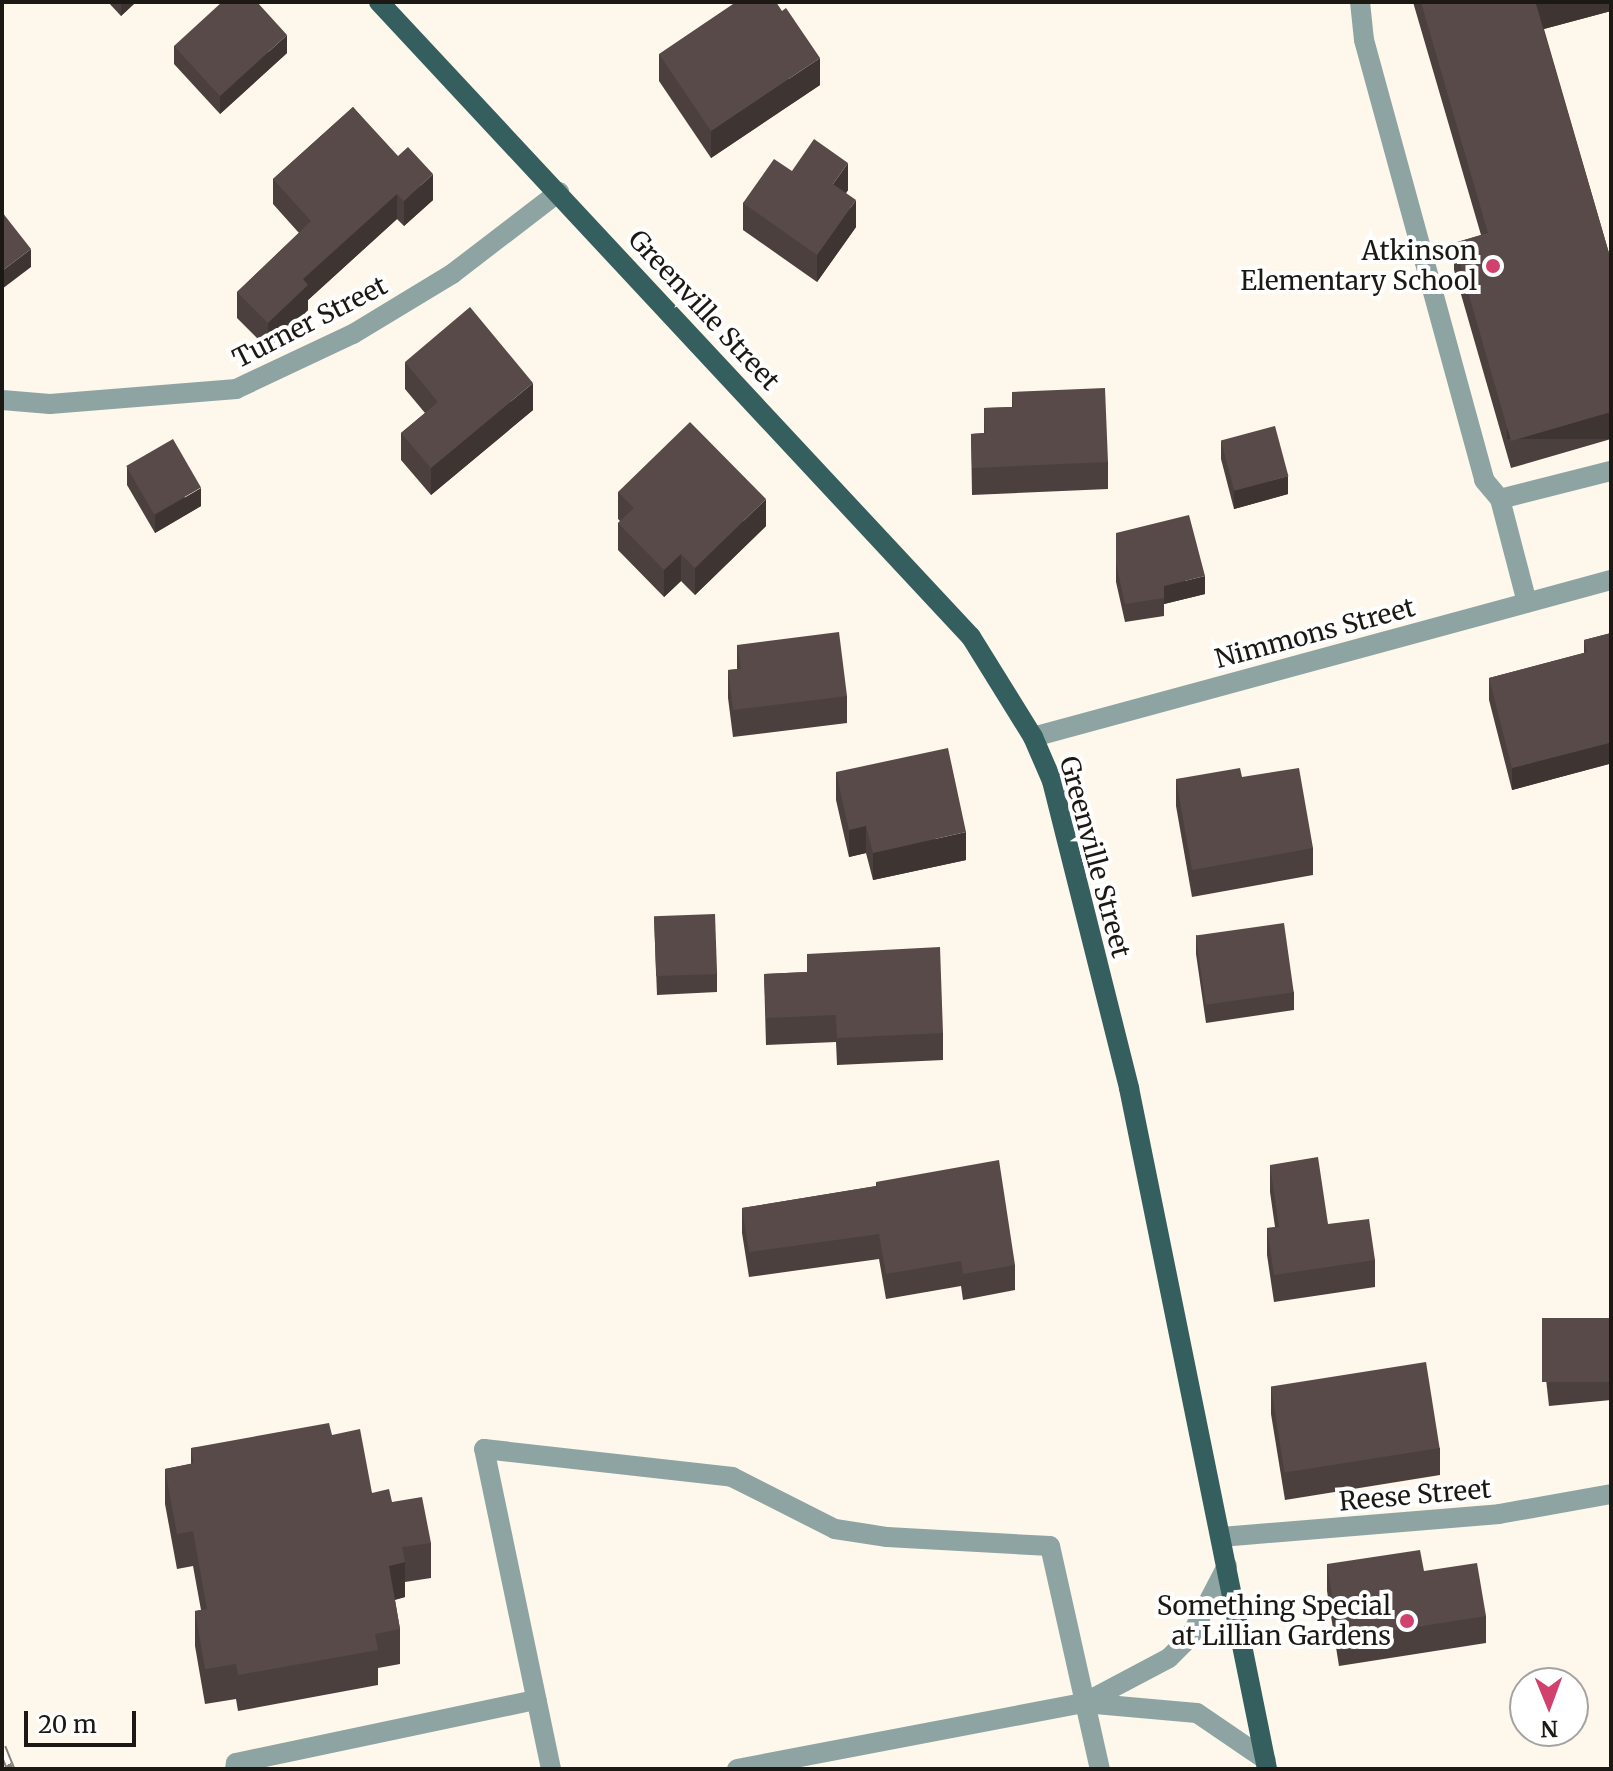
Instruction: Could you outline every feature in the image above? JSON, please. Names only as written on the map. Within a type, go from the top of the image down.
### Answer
[{"type":"main road","name":"Greenville Street","points":[[379,2],[971,637],[1033,737],[1052,781],[1129,1088],[1266,1764]]},
{"type":"street","points":[[1360,2],[1364,40],[1484,480],[1500,499],[1527,603]]},
{"type":"street","name":"Turner Street","points":[[2,400],[50,404],[236,389],[353,334],[452,274],[559,192]]},
{"type":"street","points":[[1500,499],[1611,471]]},
{"type":"street","name":"Nimmons Street","points":[[1033,737],[1611,580]]},
{"type":"street","points":[[551,1769],[484,1449],[732,1477],[835,1529],[887,1537],[1050,1546],[1100,1769]]},
{"type":"street","name":"Reese Street","points":[[1221,1537],[1499,1514],[1611,1494]]},
{"type":"street","points":[[1084,1703],[1169,1658],[1190,1637],[1227,1566]]},
{"type":"street","points":[[235,1769],[236,1763],[536,1700]]},
{"type":"street","points":[[737,1769],[1084,1703],[1164,1707],[1197,1713],[1266,1764]]},
{"type":"building","points":[[222,2],[257,2],[287,35],[220,96],[174,46]]},
{"type":"building","points":[[736,2],[776,2],[782,11],[786,8],[820,58],[711,131],[659,54]]},
{"type":"building","points":[[1421,2],[1543,2],[1536,4],[1611,260],[1611,412],[1511,441],[1454,243],[1488,233]]},
{"type":"building","points":[[353,107],[398,156],[408,147],[433,174],[404,201],[397,194],[303,279],[308,285],[268,323],[237,292],[311,221],[273,179]]},
{"type":"building","points":[[814,139],[848,163],[833,184],[856,200],[817,255],[743,203],[774,159],[792,171]]},
{"type":"building","points":[[2,212],[31,249],[2,271]]},
{"type":"building","points":[[470,307],[533,383],[431,468],[401,433],[438,402],[405,362]]},
{"type":"building","points":[[1105,388],[1108,462],[972,468],[971,434],[985,433],[984,408],[1013,407],[1012,392]]},
{"type":"building","points":[[690,422],[766,499],[695,568],[681,554],[664,570],[618,523],[634,508],[618,492]]},
{"type":"building","points":[[1275,426],[1288,476],[1234,491],[1221,440]]},
{"type":"building","points":[[173,439],[201,487],[154,514],[126,466]]},
{"type":"building","points":[[1189,515],[1205,576],[1164,586],[1164,598],[1125,604],[1116,563],[1116,533]]},
{"type":"building","points":[[839,632],[847,696],[733,710],[728,670],[741,669],[737,645]]},
{"type":"building","points":[[1611,633],[1611,750],[1609,743],[1512,768],[1489,678],[1587,652],[1584,640]]},
{"type":"building","points":[[948,748],[966,832],[873,853],[866,826],[849,830],[836,772]]},
{"type":"building","points":[[1240,768],[1242,777],[1299,768],[1313,848],[1192,870],[1176,779]]},
{"type":"building","points":[[715,914],[717,974],[656,976],[654,916]]},
{"type":"building","points":[[1284,923],[1294,992],[1206,1005],[1196,935]]},
{"type":"building","points":[[940,947],[943,1033],[837,1038],[836,1015],[766,1018],[764,974],[807,972],[807,954]]},
{"type":"building","points":[[1318,1157],[1328,1224],[1369,1219],[1375,1260],[1274,1275],[1267,1228],[1279,1227],[1270,1165]]},
{"type":"building","points":[[999,1160],[1015,1265],[963,1274],[961,1261],[886,1274],[879,1234],[749,1252],[742,1208],[877,1186],[876,1182]]},
{"type":"building","points":[[1542,1318],[1611,1318],[1611,1382],[1542,1382]]},
{"type":"building","points":[[1426,1362],[1440,1448],[1285,1472],[1271,1387]]},
{"type":"building","points":[[329,1423],[332,1435],[360,1429],[372,1493],[389,1489],[392,1502],[422,1497],[431,1543],[402,1547],[405,1562],[389,1566],[400,1629],[375,1634],[378,1650],[238,1675],[236,1664],[205,1669],[195,1611],[207,1609],[193,1531],[177,1534],[165,1469],[194,1463],[191,1448]]},
{"type":"building","points":[[1420,1550],[1424,1571],[1477,1563],[1486,1616],[1339,1639],[1327,1564]]},
{"type":"railway","points":[[2,1747],[11,1769]]},
{"type":"place","name":"Atkinson Elementary School","points":[[1493,266]]},
{"type":"place","name":"Something Special at Lillian Gardens","points":[[1407,1621]]}]
